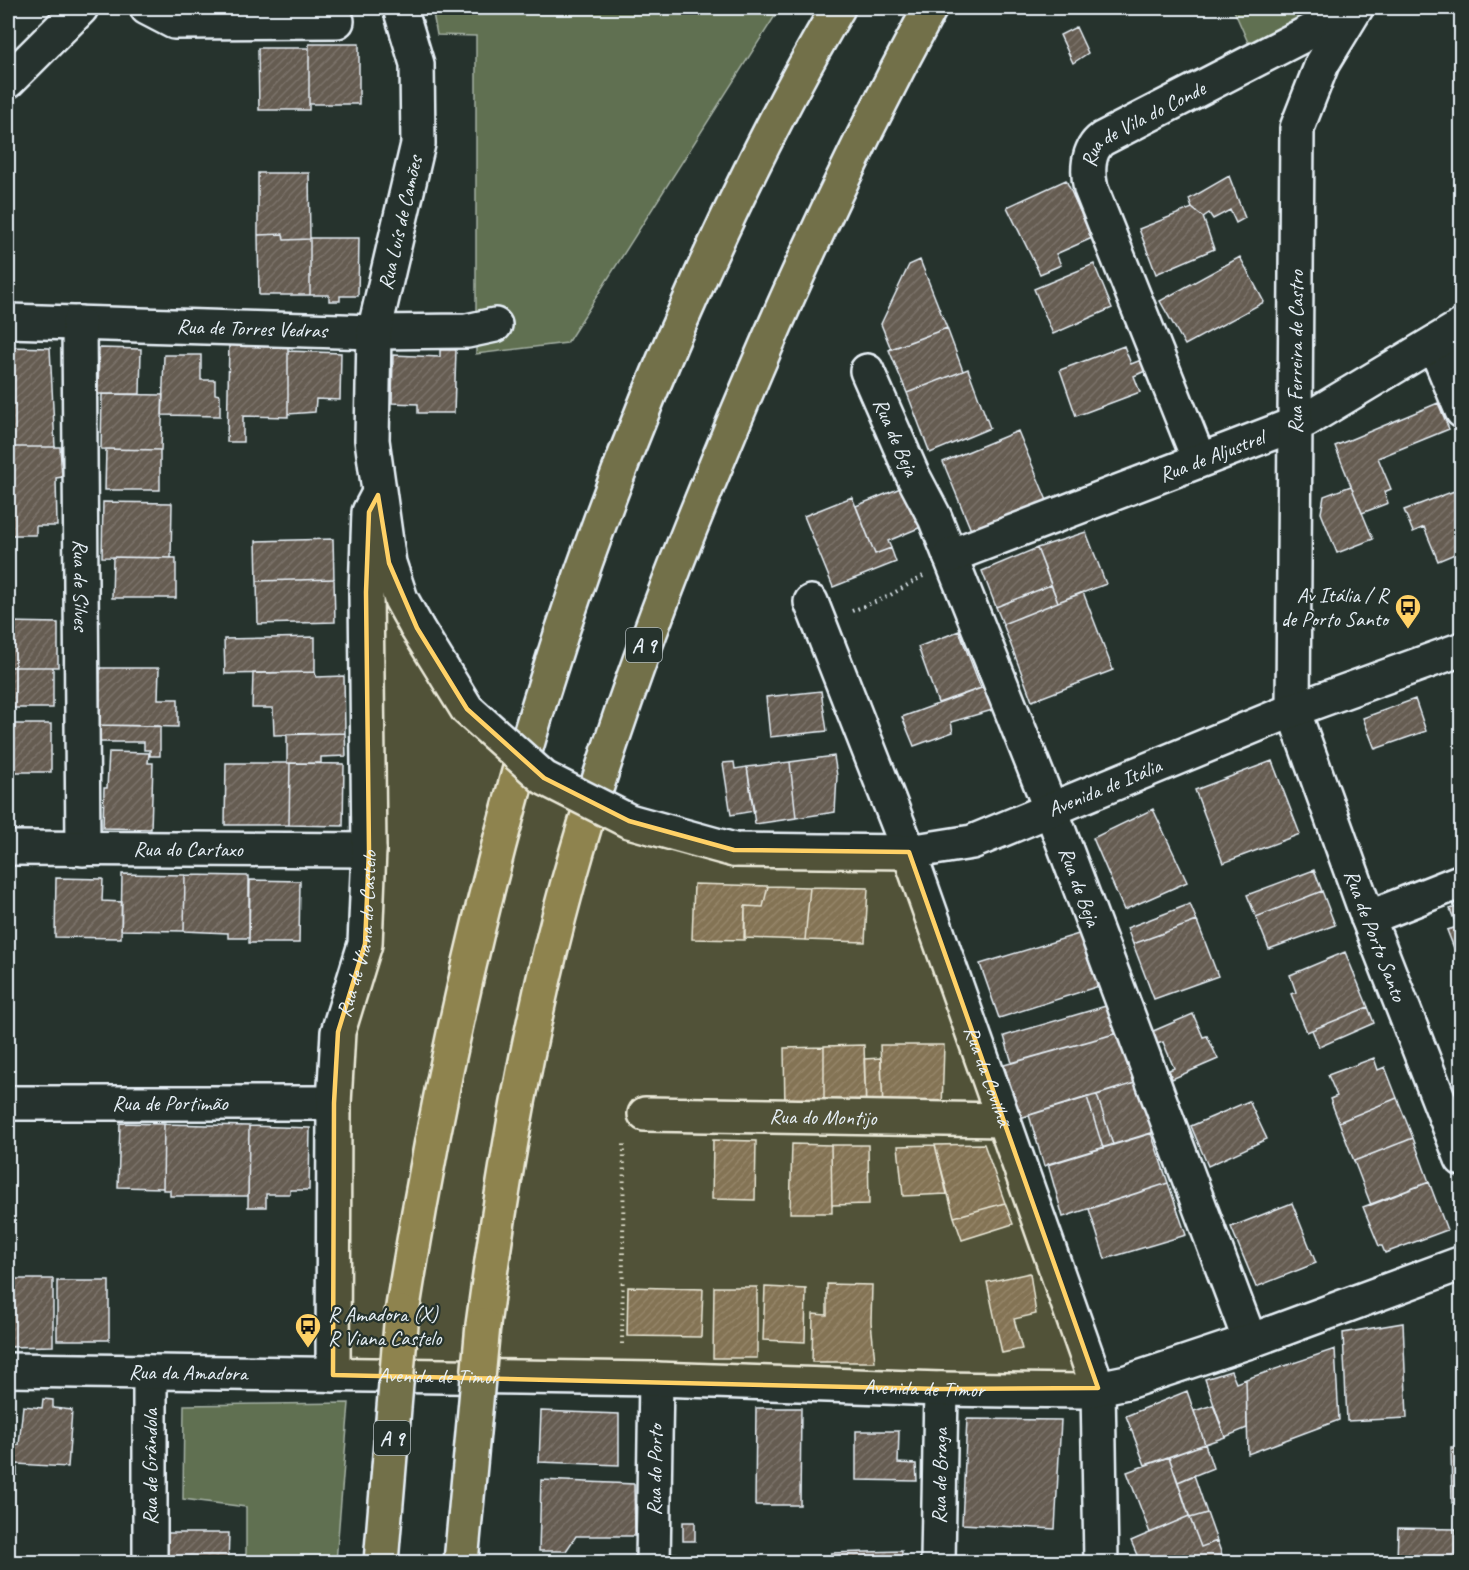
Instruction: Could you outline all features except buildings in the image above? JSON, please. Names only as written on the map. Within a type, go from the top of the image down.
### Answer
[{"type":"highway","name":"A 9","points":[[381,1563],[402,1313],[423,1181],[448,1050],[512,790],[551,661],[626,450],[676,331],[766,140],[838,8]]},
{"type":"highway","name":"A 9","points":[[461,1563],[483,1324],[500,1203],[540,994],[586,821],[635,672],[687,535],[792,286],[851,160],[930,8]]},
{"type":"street","points":[[8,81],[81,8]]},
{"type":"street","points":[[147,8],[174,22],[337,21]]},
{"type":"street","name":"Rua Luís de Camões","points":[[400,8],[417,64],[418,144],[374,333],[372,440],[389,563],[401,599],[417,628]]},
{"type":"street","name":"Rua Ferreira de Castro","points":[[1293,710],[1298,124],[1322,64],[1356,8]]},
{"type":"street","name":"Rua de Vila do Conde","points":[[1199,460],[1091,189],[1088,169],[1091,155],[1102,139],[1356,8]]},
{"type":"street","name":"Rua de Torres Vedras","points":[[8,321],[374,333],[467,331],[495,325]]},
{"type":"street","name":"Rua de Silves","points":[[79,323],[82,849]]},
{"type":"street","name":"Rua de Aljustrel","points":[[950,556],[1295,424],[1316,414],[1461,326]]},
{"type":"street","points":[[1434,344],[1461,411]]},
{"type":"street","name":"Rua de Beja","points":[[867,371],[909,467],[935,518],[1051,810],[1250,1341]]},
{"type":"street","name":"Rua de Viana do Castelo","points":[[333,1375],[334,1103],[338,1032],[365,944],[369,850],[366,592],[369,512],[378,495]]},
{"type":"street","name":"Rua da Covilhã","points":[[815,614],[909,852],[1098,1388],[1101,1563]]},
{"type":"street","name":"Avenida de Itália","points":[[417,628],[467,709],[544,778],[629,821],[734,850],[909,852],[972,842],[1293,710],[1461,649]]},
{"type":"street","name":"Rua de Porto Santo","points":[[1293,710],[1368,918],[1461,1159]]},
{"type":"street","name":"Rua do Cartaxo","points":[[8,848],[369,850]]},
{"type":"street","points":[[1368,918],[1461,881]]},
{"type":"street","name":"Rua de Portimão","points":[[8,1103],[334,1103]]},
{"type":"street","name":"Rua do Montijo","points":[[645,1114],[1004,1120]]},
{"type":"street","name":"Avenida de Timor","points":[[367,1375],[622,1378],[1070,1391],[1127,1382],[1250,1341],[1461,1263]]},
{"type":"street","name":"Rua da Amadora","points":[[8,1370],[367,1375]]},
{"type":"street","name":"Rua de Grândola","points":[[150,1372],[150,1563]]},
{"type":"street","name":"Rua do Porto","points":[[653,1563],[656,1379]]},
{"type":"street","name":"Rua de Braga","points":[[938,1563],[941,1389]]},
{"type":"path","points":[[815,614],[896,592],[950,556]]},
{"type":"path","points":[[622,1378],[624,1138],[645,1114]]},
{"type":"highlighted area","points":[[378,495],[389,563],[417,628],[467,709],[544,778],[629,821],[734,850],[909,852],[1098,1388],[941,1389],[333,1375],[334,1103],[338,1032],[365,944],[369,850],[366,592],[369,512]]},
{"type":"green space","points":[[432,8],[780,8],[567,343],[476,354],[476,36],[437,35]]},
{"type":"green space","points":[[1233,8],[1323,8],[1250,47]]},
{"type":"green space","points":[[349,1403],[336,1562],[246,1562],[246,1507],[183,1499],[184,1405]]},
{"type":"green space","points":[[671,1553],[778,1562],[671,1562]]},
{"type":"place","name":"Av Itália / R de Porto Santo","points":[[1408,630]]},
{"type":"place","name":"R Amadora (X) R Viana Castelo","points":[[308,1349]]}]
